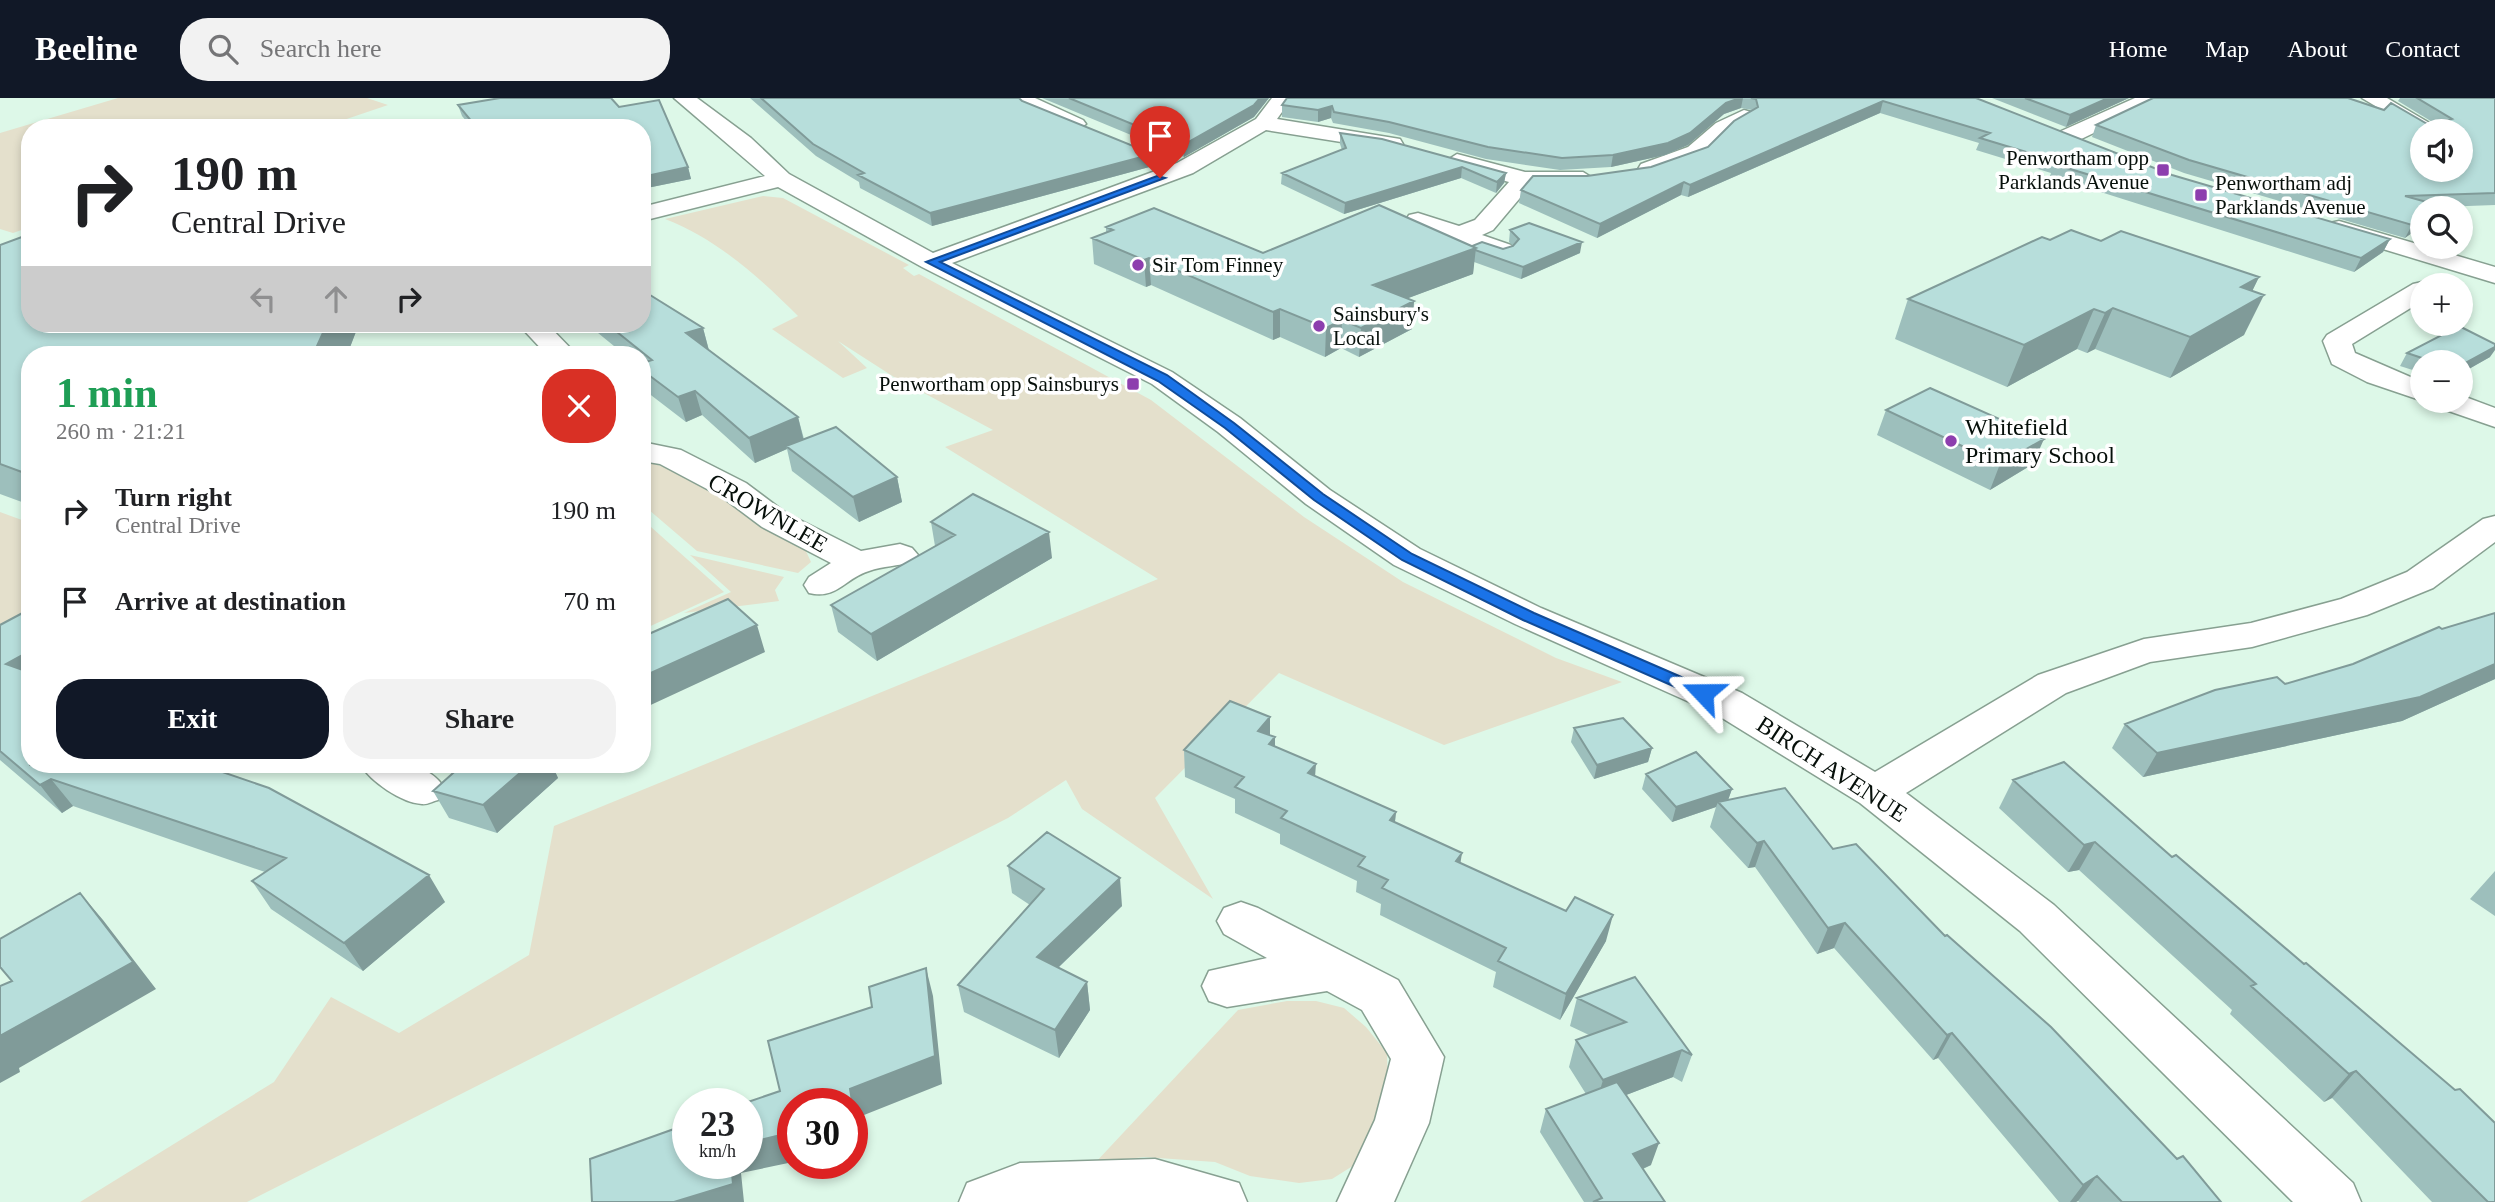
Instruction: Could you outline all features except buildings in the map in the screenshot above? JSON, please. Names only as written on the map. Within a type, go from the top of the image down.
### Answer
[{"type":"street","name":"BIRCH AVENUE","points":[[684,98],[743,143],[781,179],[931,262],[1162,378],[1229,425],[1318,497],[1407,557],[1528,617],[1728,703],[1875,792],[2037,918],[2333,1202]]},
{"type":"street","points":[[1024,98],[1031,106],[1095,132]]},
{"type":"street","points":[[931,262],[1185,168],[1262,123],[1282,98]]},
{"type":"street","points":[[2067,137],[2151,98]]},
{"type":"street","points":[[2372,98],[2410,119]]},
{"type":"street","points":[[1718,109],[1768,124]]},
{"type":"street","points":[[1627,174],[1696,152],[1723,127],[1744,116]]},
{"type":"street","points":[[1262,123],[1383,141],[1409,148]]},
{"type":"street","points":[[2042,127],[2091,147]]},
{"type":"street","points":[[1434,155],[1524,179],[1599,177]]},
{"type":"street","points":[[1160,158],[1185,168]]},
{"type":"street","points":[[651,212],[781,179]]},
{"type":"street","points":[[1460,234],[1484,225],[1524,179]]},
{"type":"street","points":[[1418,220],[1502,250]]},
{"type":"street","points":[[2320,222],[2495,275]]},
{"type":"street","points":[[2450,273],[2464,265]]},
{"type":"street","points":[[2410,297],[2337,341],[2342,358],[2377,376],[2410,387]]},
{"type":"street","points":[[541,333],[554,346]]},
{"type":"street","points":[[2473,410],[2495,418]]},
{"type":"street","name":"CROWNLEE","points":[[651,453],[670,457],[724,485],[774,520],[856,562],[822,585]]},
{"type":"street","points":[[1875,792],[2052,684],[2144,651],[2252,635],[2354,607],[2420,580],[2495,526]]},
{"type":"street","points":[[856,562],[900,555]]},
{"type":"street","points":[[396,773],[423,789]]},
{"type":"street","points":[[1241,921],[1380,995],[1418,1057],[1402,1123],[1365,1202]]},
{"type":"street","points":[[1227,986],[1283,975],[1332,970]]},
{"type":"street","points":[[987,1202],[1020,1190],[1155,1186],[1219,1202]]},
{"type":"shaded area","points":[[118,98],[367,98],[388,105],[347,119],[47,119]]},
{"type":"shaded area","points":[[21,127],[21,230],[13,233],[0,229],[0,133]]},
{"type":"shaded area","points":[[763,196],[783,198],[909,265],[903,268],[914,276],[919,274],[1151,400],[1304,517],[1403,582],[1556,658],[1622,682],[1444,745],[1279,673],[1155,798],[1213,899],[1082,809],[1066,780],[1008,818],[247,1202],[80,1202],[274,1082],[331,997],[399,1033],[529,955],[554,826],[1158,579],[945,447],[993,430],[894,377],[838,341],[867,368],[843,378],[772,329],[798,316],[768,287],[720,248],[665,219]]},
{"type":"shaded area","points":[[651,463],[681,471],[805,549],[811,562],[798,573],[697,551],[651,512]]},
{"type":"shaded area","points":[[0,512],[21,520],[21,617],[0,628]]},
{"type":"shaded area","points":[[651,527],[724,592],[651,626]]},
{"type":"shaded area","points":[[690,555],[784,577],[775,590],[779,601],[684,613],[731,592]]},
{"type":"shaded area","points":[[1287,1001],[1316,1001],[1344,1008],[1366,1027],[1387,1053],[1388,1095],[1359,1162],[1332,1179],[1299,1183],[1250,1176],[1215,1162],[1144,1157],[1095,1163],[1238,1010]]},
{"type":"place","name":"Penwortham opp Parklands Avenue","points":[[2163,170]]},
{"type":"place","name":"Penwortham adj Parklands Avenue","points":[[2201,195]]},
{"type":"place","name":"Sir Tom Finney","points":[[1138,265]]},
{"type":"place","name":"Sainsbury's Local","points":[[1319,326]]},
{"type":"place","name":"Penwortham opp Sainsburys","points":[[1133,384]]},
{"type":"place","name":"Whitefield Primary School","points":[[1951,441]]},
{"type":"route","points":[[1160,178],[931,262],[1162,378],[1229,425],[1318,497],[1407,557],[1528,617],[1703,693]]}]
